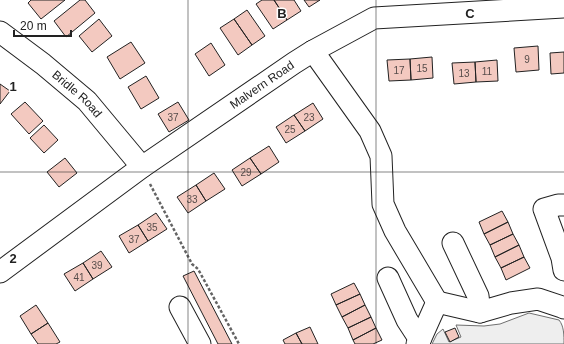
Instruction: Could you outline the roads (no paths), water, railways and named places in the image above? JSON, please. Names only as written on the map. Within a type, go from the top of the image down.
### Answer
[{"type":"street","name":"Malvern Road","points":[[0,272],[142,167],[294,63],[374,18],[564,7]]},
{"type":"street","name":"Bridle Road","points":[[0,32],[43,64],[87,100],[142,167]]},
{"type":"street","points":[[313,51],[370,131],[381,156],[383,204],[395,231],[438,302],[480,312],[512,303],[538,299],[563,302]]},
{"type":"street","points":[[564,205],[544,209],[562,258],[564,270]]},
{"type":"street","points":[[452,243],[478,296],[480,312]]},
{"type":"street","points":[[388,278],[407,320],[419,342]]},
{"type":"street","points":[[419,342],[438,302]]},
{"type":"street","points":[[180,307],[200,344]]}]
